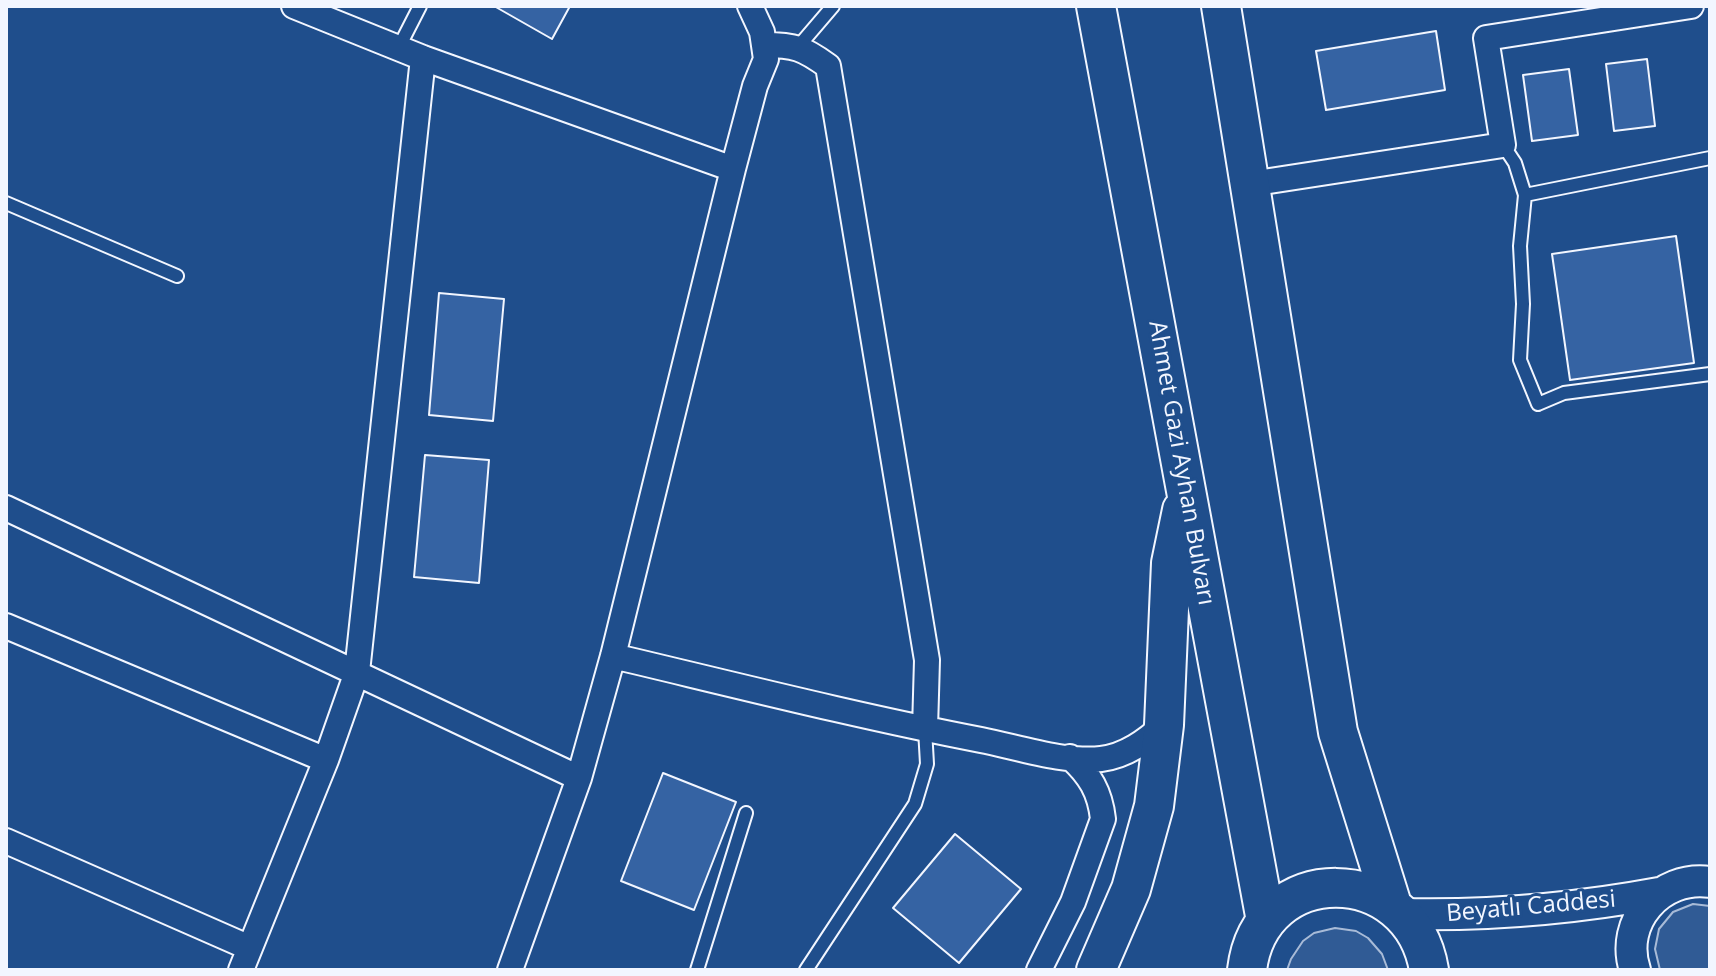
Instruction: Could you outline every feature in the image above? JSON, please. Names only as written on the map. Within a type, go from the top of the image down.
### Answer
[{"type":"main road","name":"Ahmet Gazi Ayhan Bulvarı","points":[[1096,6],[1266,921]]},
{"type":"main road","points":[[1221,6],[1338,732],[1397,909],[1417,934],[1429,970]]},
{"type":"main road","points":[[1096,970],[1131,889],[1154,806],[1164,725],[1171,563],[1185,491]]},
{"type":"main road","points":[[1246,969],[1253,943],[1266,921],[1296,897],[1333,887],[1370,893],[1397,909]]},
{"type":"street","points":[[294,6],[398,49],[733,169]]},
{"type":"street","points":[[510,970],[579,778],[613,656],[733,169],[755,86],[766,59],[762,32],[750,6]]},
{"type":"street","points":[[1250,184],[1503,145],[1486,38],[1691,6]]},
{"type":"street","points":[[764,45],[798,47],[828,66],[927,660],[925,729]]},
{"type":"street","points":[[6,841],[245,959],[326,760],[357,672],[423,58]]},
{"type":"street","points":[[6,508],[579,778]]},
{"type":"street","points":[[6,626],[326,760]]},
{"type":"street","points":[[613,656],[925,729],[1070,757],[1100,759],[1117,755],[1150,738],[1164,725]]},
{"type":"street","points":[[1039,970],[1073,902],[1103,819],[1093,782],[1070,757]]},
{"type":"street","points":[[1700,882],[1710,854]]},
{"type":"street","name":"Beyatlı Caddesi","points":[[1397,909],[1449,915],[1542,911],[1659,893],[1700,882]]},
{"type":"street","points":[[1635,970],[1633,933],[1647,904],[1659,893]]},
{"type":"lane","points":[[398,49],[420,6]]},
{"type":"lane","points":[[798,47],[833,6]]},
{"type":"lane","points":[[1503,145],[1515,163],[1525,195],[1520,246],[1523,304],[1520,360],[1538,404],[1564,393],[1710,374]]},
{"type":"lane","points":[[1525,195],[1710,158]]},
{"type":"lane","points":[[6,203],[177,276]]},
{"type":"lane","points":[[806,970],[915,804],[927,764],[925,729]]},
{"type":"lane","points":[[697,970],[746,813]]},
{"type":"shaded area","points":[[1693,904],[1710,906],[1710,970],[1660,970],[1655,949],[1659,929],[1673,912]]},
{"type":"shaded area","points":[[1335,928],[1356,931],[1368,938],[1382,954],[1388,970],[1287,970],[1303,941],[1314,933]]},
{"type":"building","points":[[494,6],[570,6],[552,39]]},
{"type":"building","points":[[1436,31],[1445,90],[1326,110],[1316,51]]},
{"type":"building","points":[[1647,59],[1655,126],[1614,131],[1606,64]]},
{"type":"building","points":[[1569,69],[1578,135],[1532,141],[1523,75]]},
{"type":"building","points":[[1676,236],[1694,363],[1570,380],[1552,254]]},
{"type":"building","points":[[439,293],[504,299],[493,421],[429,415]]},
{"type":"building","points":[[425,455],[489,460],[479,583],[414,577]]},
{"type":"building","points":[[663,773],[736,802],[694,910],[621,881]]},
{"type":"building","points":[[955,834],[1021,889],[959,963],[893,908]]}]
